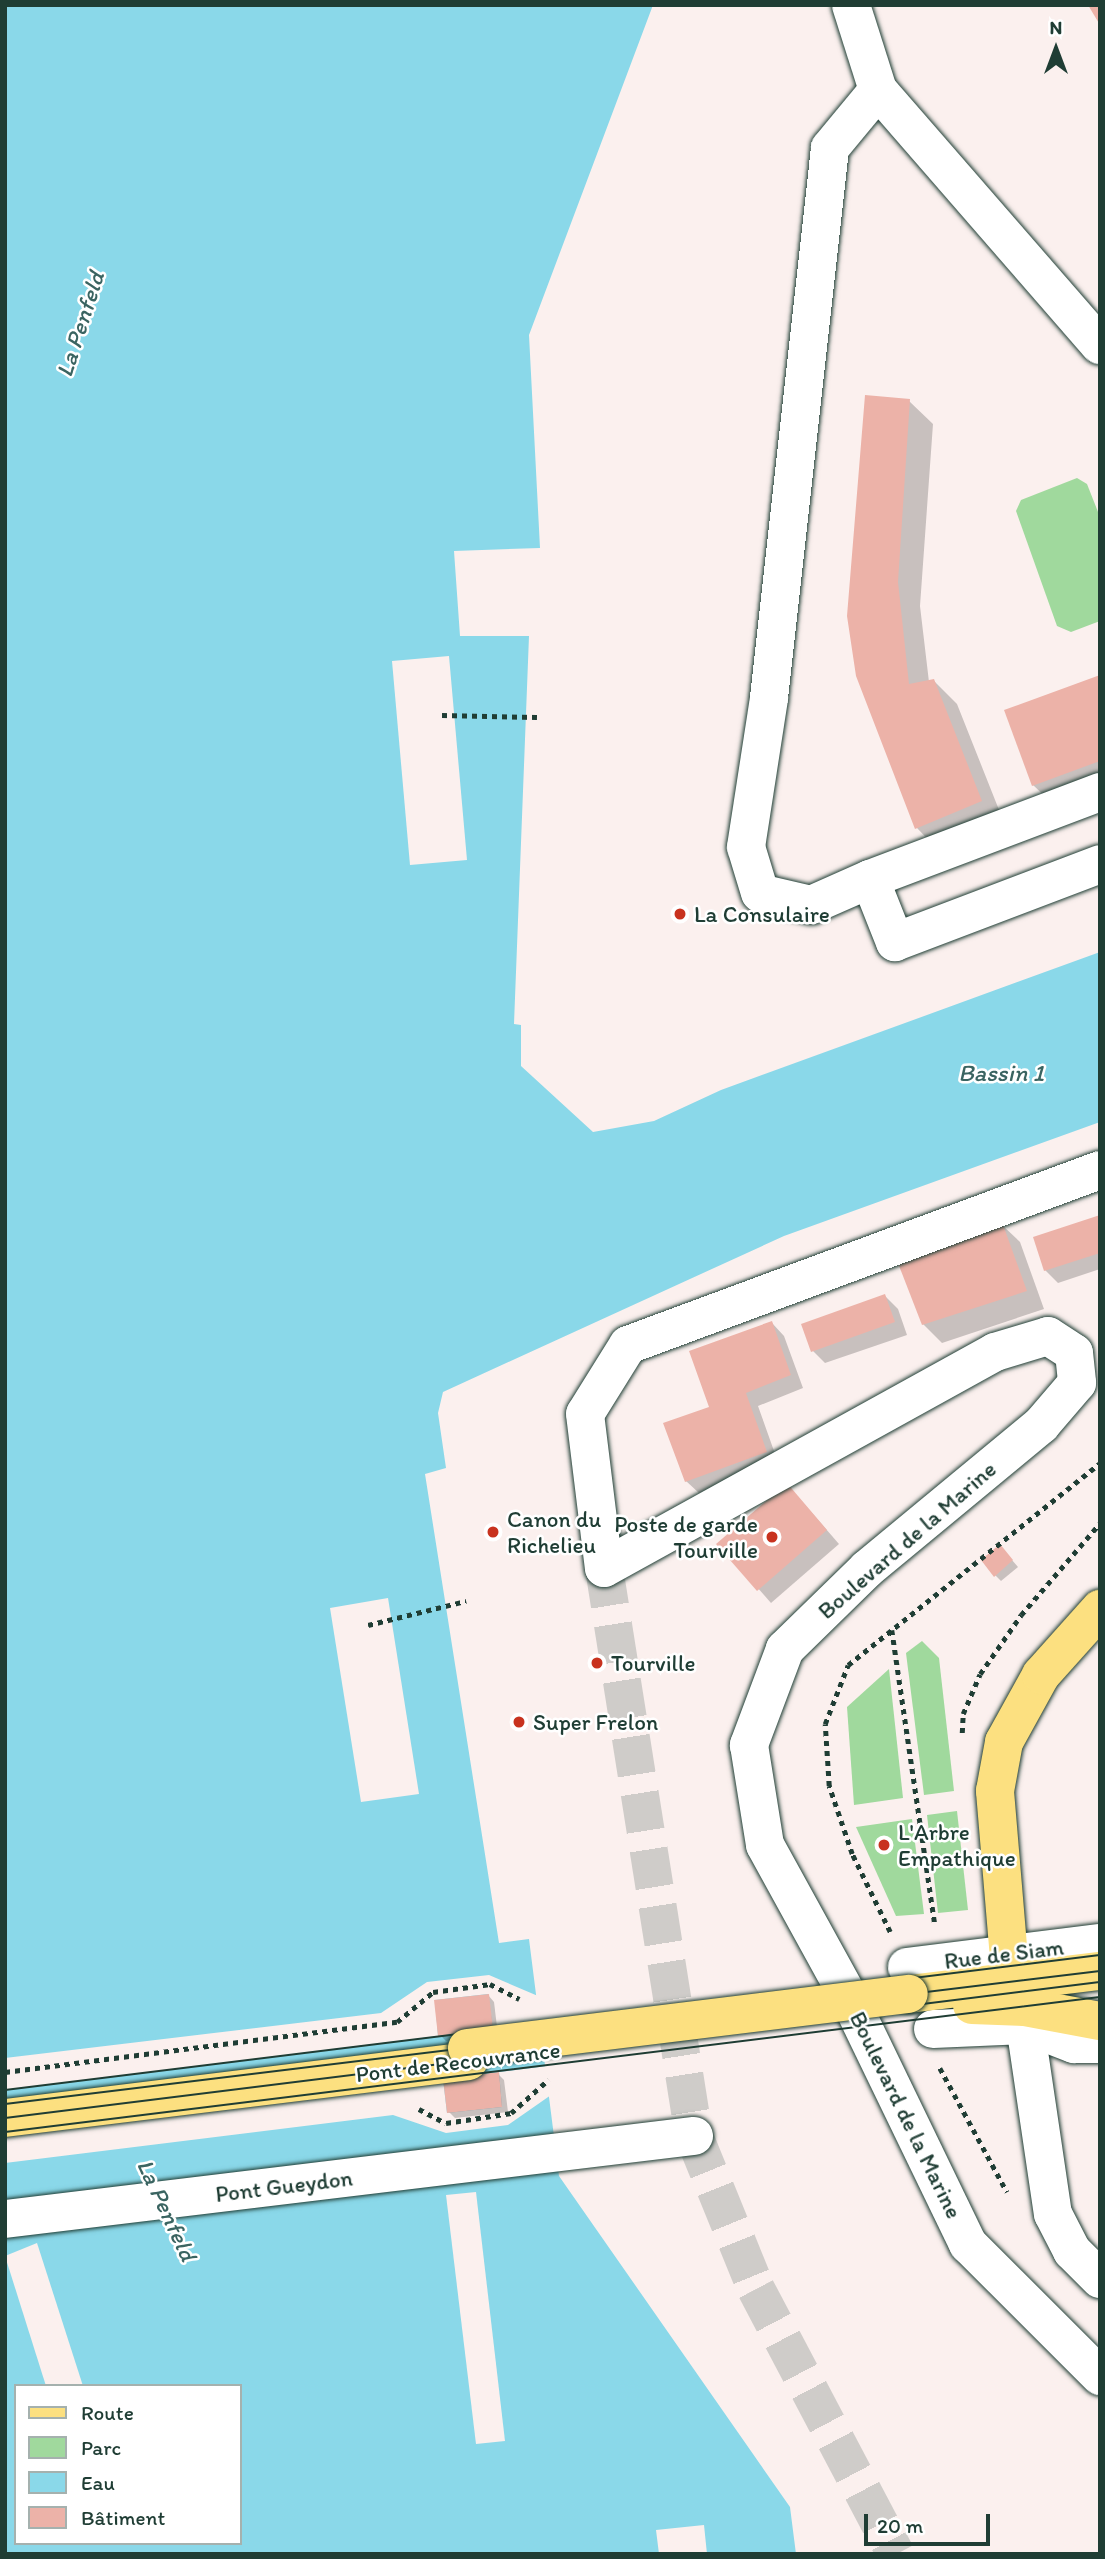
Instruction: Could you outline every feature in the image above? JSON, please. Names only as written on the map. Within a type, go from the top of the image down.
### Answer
[{"type":"main road","points":[[1010,1967],[995,1791],[1004,1742],[1041,1675],[1100,1609]]},
{"type":"main road","name":"Rue de Siam","points":[[920,1992],[1010,1967],[1100,1971]]},
{"type":"main road","name":"Rue de Siam","points":[[920,1992],[1100,2021]]},
{"type":"main road","name":"Pont de Recouvrance","points":[[5,2104],[920,1992]]},
{"type":"main road","name":"Pont de Recouvrance","points":[[5,2118],[920,1992]]},
{"type":"street","points":[[851,5],[878,90],[1100,345]]},
{"type":"street","points":[[878,90],[830,148],[769,698],[746,847],[760,893],[811,905],[870,879],[1100,792]]},
{"type":"street","points":[[870,879],[895,942],[1100,864]]},
{"type":"street","name":"Boulevard de la Marine","points":[[1100,1170],[628,1345],[585,1413],[604,1567],[995,1352],[1048,1336],[1087,1345],[1077,1383],[1041,1425],[867,1569],[785,1649],[749,1745],[765,1844],[848,1996],[968,2244],[1100,2376]]},
{"type":"street","name":"Rue de Siam","points":[[1010,1967],[1100,1943]]},
{"type":"street","points":[[920,1992],[1025,2025],[1074,2044],[1100,2044]]},
{"type":"street","points":[[1025,2025],[1053,2214],[1072,2251],[1100,2279]]},
{"type":"street","name":"Pont Gueydon","points":[[5,2219],[694,2136]]},
{"type":"path","points":[[442,715],[537,717]]},
{"type":"path","points":[[920,1992],[852,1854],[829,1786],[825,1724],[848,1665],[1100,1463]]},
{"type":"path","points":[[368,1625],[466,1601]]},
{"type":"path","points":[[892,1630],[920,1992]]},
{"type":"path","name":"Pont de Recouvrance","points":[[5,2072],[397,2022],[433,1992]]},
{"type":"path","points":[[942,2071],[1000,2179]]},
{"type":"green space","points":[[1077,478],[1087,484],[1100,517],[1100,621],[1071,632],[1057,626],[1016,511],[1021,500]]},
{"type":"green space","points":[[922,1641],[939,1658],[954,1791],[924,1795],[906,1653]]},
{"type":"green space","points":[[889,1669],[903,1798],[854,1805],[847,1707]]},
{"type":"green space","points":[[957,1811],[968,1910],[938,1913],[927,1815]]},
{"type":"green space","points":[[912,1819],[924,1914],[896,1916],[856,1827]]},
{"type":"water","points":[[5,5],[653,5],[529,335],[540,548],[454,551],[460,636],[529,636],[514,1024],[521,1025],[521,1066],[593,1132],[654,1121],[721,1090],[1100,952],[1100,1122],[784,1236],[443,1392],[438,1413],[446,1468],[425,1474],[499,1943],[529,1939],[559,2176],[790,2507],[796,2554],[5,2554]]},
{"type":"pier","points":[[449,656],[467,860],[410,865],[392,661]]},
{"type":"pier","points":[[388,1598],[419,1794],[361,1802],[330,1608]]},
{"type":"pier","points":[[489,1975],[538,1996],[541,2023],[493,2029],[488,1994],[435,2000],[438,2036],[5,2090],[5,2058],[381,2013],[427,1982]]},
{"type":"pier","points":[[547,2066],[551,2095],[508,2125],[446,2133],[393,2115],[5,2163],[5,2132],[443,2079],[447,2113],[502,2107],[499,2072]]},
{"type":"pier","points":[[476,2192],[505,2441],[476,2444],[446,2195]]},
{"type":"pier","points":[[37,2243],[82,2384],[45,2384],[5,2256]]},
{"type":"pier","points":[[704,2525],[707,2554],[659,2554],[656,2530]]},
{"type":"building","points":[[1088,5],[1100,5],[1100,25]]},
{"type":"building","points":[[865,395],[910,399],[898,582],[909,684],[934,679],[982,801],[915,829],[856,676],[847,616]]},
{"type":"building","points":[[1100,675],[1100,761],[1032,786],[1004,710]]},
{"type":"building","points":[[1100,1215],[1100,1253],[1044,1271],[1033,1237]]},
{"type":"building","points":[[1002,1222],[1027,1291],[922,1325],[896,1258]]},
{"type":"building","points":[[885,1294],[895,1322],[811,1352],[801,1324]]},
{"type":"building","points":[[772,1321],[791,1375],[746,1393],[767,1452],[685,1482],[663,1423],[709,1407],[689,1351]]},
{"type":"building","name":"Poste de garde Tourville","points":[[787,1483],[827,1530],[757,1591],[716,1544]]},
{"type":"building","points":[[1000,1544],[1013,1560],[994,1577],[981,1560]]},
{"type":"building","points":[[489,1994],[493,2029],[438,2036],[434,2000]]},
{"type":"building","points":[[499,2072],[502,2107],[447,2113],[443,2079]]},
{"type":"tunnel","points":[[604,1568],[694,2136],[756,2289],[896,2554]]},
{"type":"tram line","points":[[5,2090],[1100,1955]]},
{"type":"tram line","points":[[5,2104],[1100,1971]]},
{"type":"tram line","points":[[5,2118],[1100,1982]]},
{"type":"tram line","points":[[5,2132],[1100,1997]]},
{"type":"place","name":"La Consulaire","points":[[680,914]]},
{"type":"place","name":"Canon du Richelieu","points":[[493,1532]]},
{"type":"place","name":"Poste de garde Tourville","points":[[772,1537]]},
{"type":"place","name":"Tourville","points":[[597,1663]]},
{"type":"place","name":"Super Frelon","points":[[519,1722]]},
{"type":"place","name":"L'Arbre Empathique","points":[[884,1845]]},
{"type":"water label","name":"La Penfeld","points":[[80,324]]},
{"type":"water label","name":"Bassin 1","points":[[1001,1073]]},
{"type":"water label","name":"La Penfeld","points":[[167,2210]]}]
